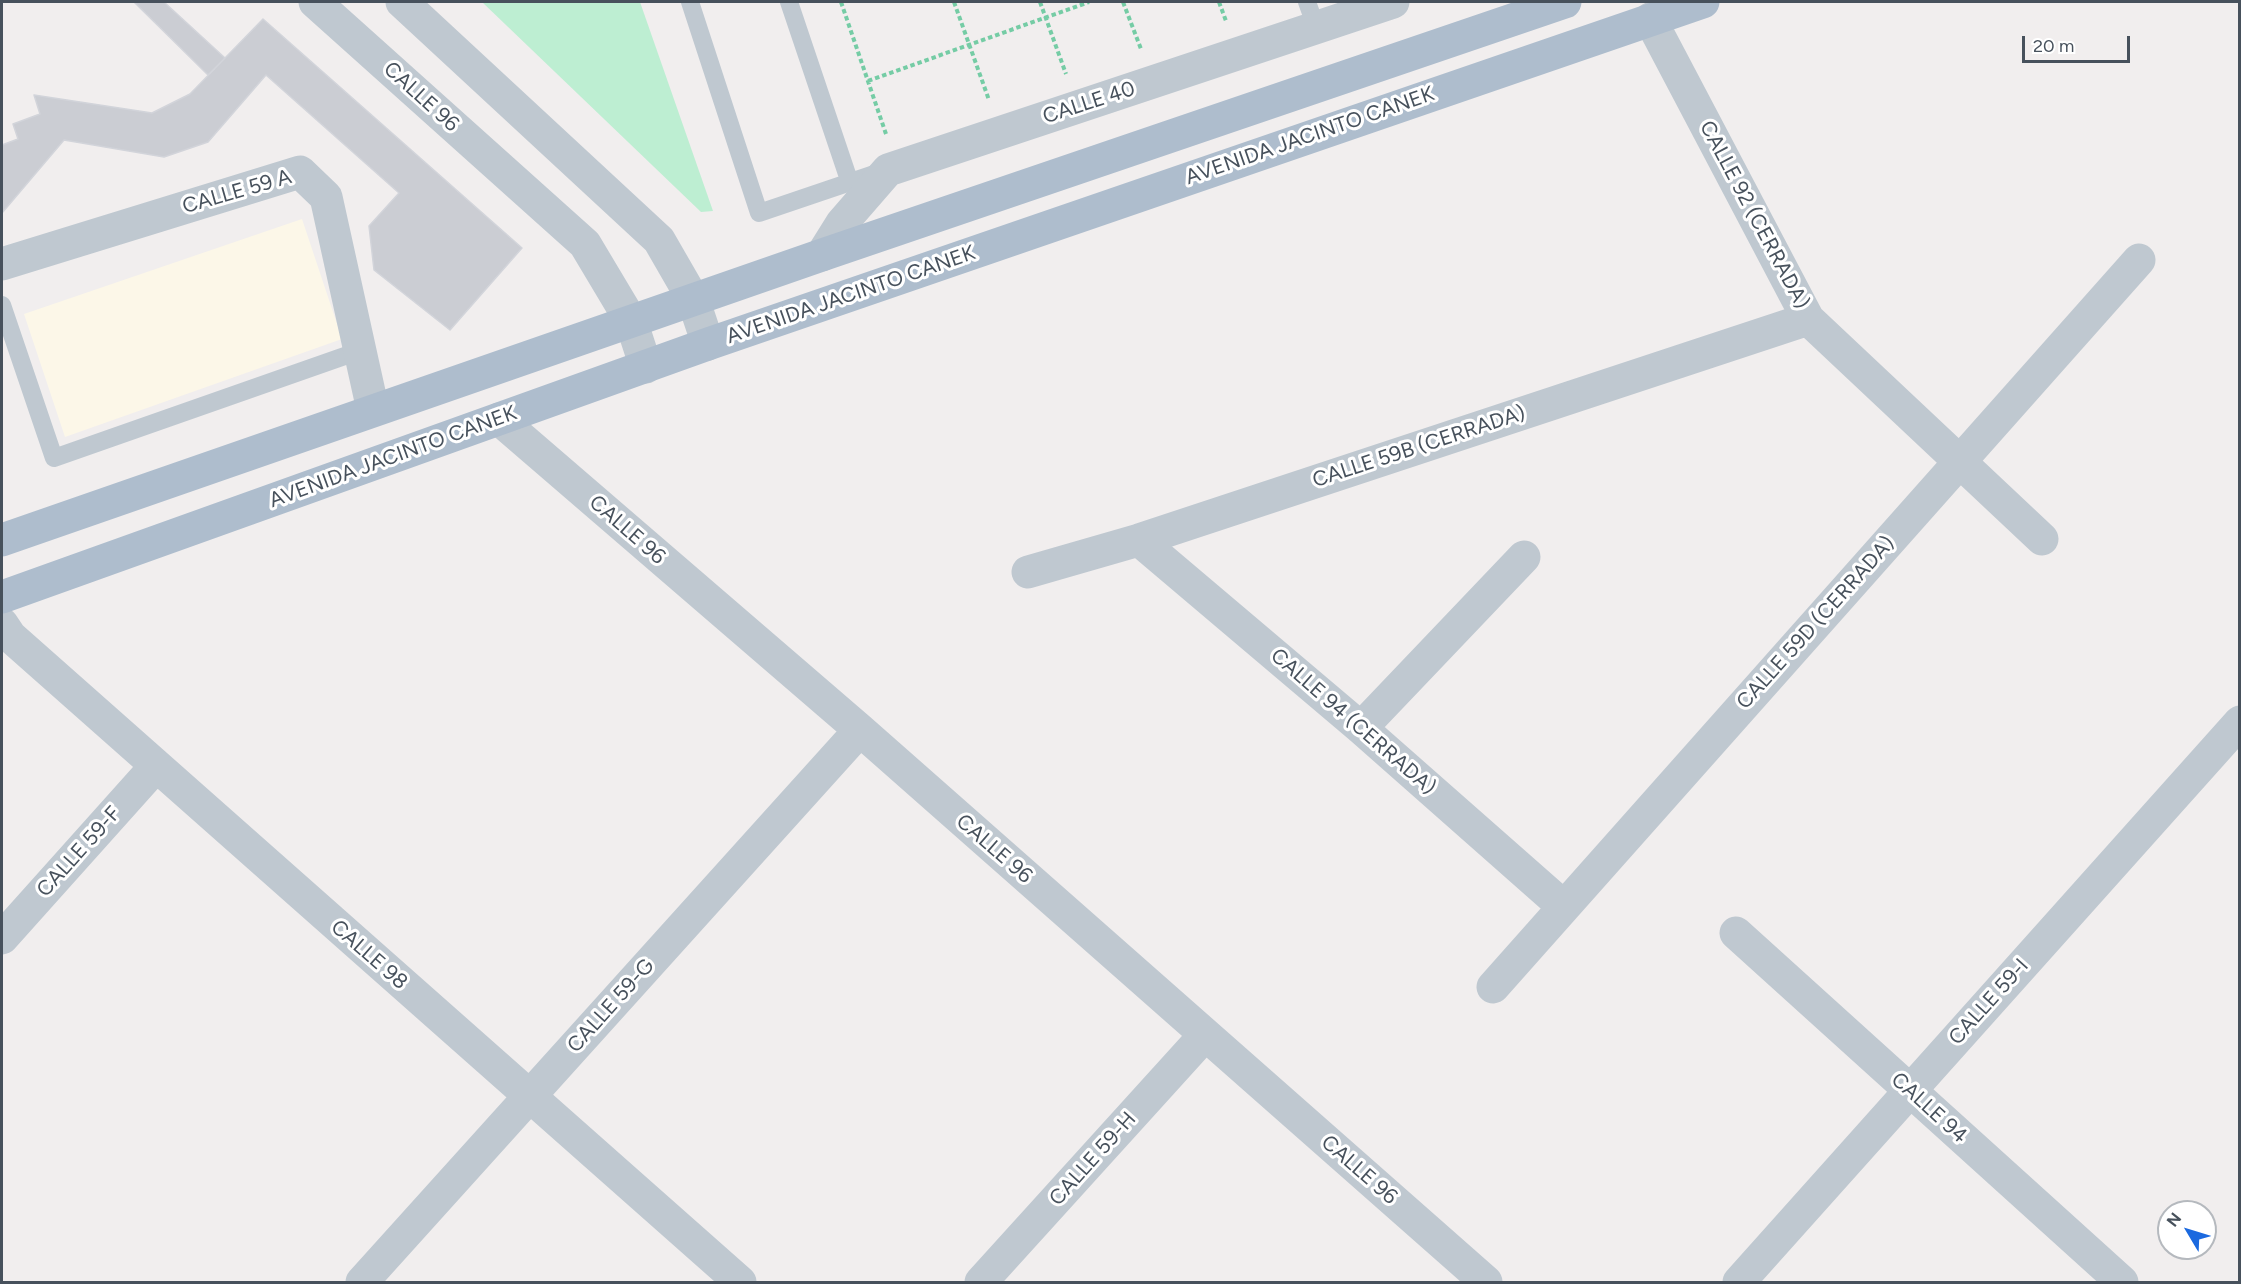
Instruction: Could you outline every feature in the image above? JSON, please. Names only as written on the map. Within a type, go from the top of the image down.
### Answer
[{"type":"main road","points":[[2,540],[693,299],[1565,2]]},
{"type":"main road","name":"AVENIDA JACINTO CANEK","points":[[2,597],[708,344],[1703,2]]},
{"type":"street","name":"CALLE 96","points":[[315,2],[585,244],[631,321],[646,367]]},
{"type":"street","points":[[402,2],[659,240],[693,299],[708,344]]},
{"type":"street","name":"CALLE 40","points":[[822,255],[847,216],[888,170],[1312,14],[1376,4]]},
{"type":"street","name":"CALLE 92 (CERRADA)","points":[[1650,19],[1808,319],[2042,538]]},
{"type":"street","name":"CALLE 59 A","points":[[2,264],[300,172],[326,197],[373,410]]},
{"type":"street","name":"CALLE 59D (CERRADA)","points":[[1492,987],[2139,260]]},
{"type":"street","name":"CALLE 59B (CERRADA)","points":[[1028,572],[1139,540],[1808,319]]},
{"type":"street","name":"CALLE 96","points":[[499,419],[860,730],[1486,1282]]},
{"type":"street","name":"CALLE 94 (CERRADA)","points":[[1139,540],[1361,728],[1564,907]]},
{"type":"street","points":[[1361,728],[1524,557]]},
{"type":"street","name":"CALLE 98","points":[[2,624],[9,636],[740,1282]]},
{"type":"street","name":"CALLE 59-I","points":[[1739,1282],[2240,722]]},
{"type":"street","name":"CALLE 59-G","points":[[362,1282],[860,730]]},
{"type":"street","name":"CALLE 59-F","points":[[2,938],[156,766]]},
{"type":"street","name":"CALLE 94","points":[[1736,933],[2122,1282]]},
{"type":"street","name":"CALLE 59-H","points":[[981,1282],[1205,1035]]},
{"type":"lane","points":[[690,2],[759,213],[888,170]]},
{"type":"lane","points":[[789,2],[850,183]]},
{"type":"lane","points":[[2,305],[54,458],[359,351]]},
{"type":"path","points":[[842,4],[850,2]]},
{"type":"path","points":[[954,2],[989,100]]},
{"type":"path","points":[[1040,2],[1065,73]]},
{"type":"path","points":[[868,81],[1089,2]]},
{"type":"path","points":[[1123,2],[1140,47]]},
{"type":"path","points":[[1219,2],[1225,17]]},
{"type":"shaded area","points":[[302,219],[342,339],[65,437],[24,314]]},
{"type":"green space","points":[[482,2],[640,2],[713,211],[701,212]]},
{"type":"building","points":[[134,2],[164,2],[225,58],[208,75]]},
{"type":"building","points":[[263,19],[522,248],[450,330],[374,270],[369,226],[399,193],[266,75],[208,142],[164,157],[64,140],[2,213],[2,145],[18,139],[13,124],[40,114],[34,95],[152,113],[190,94]]}]
